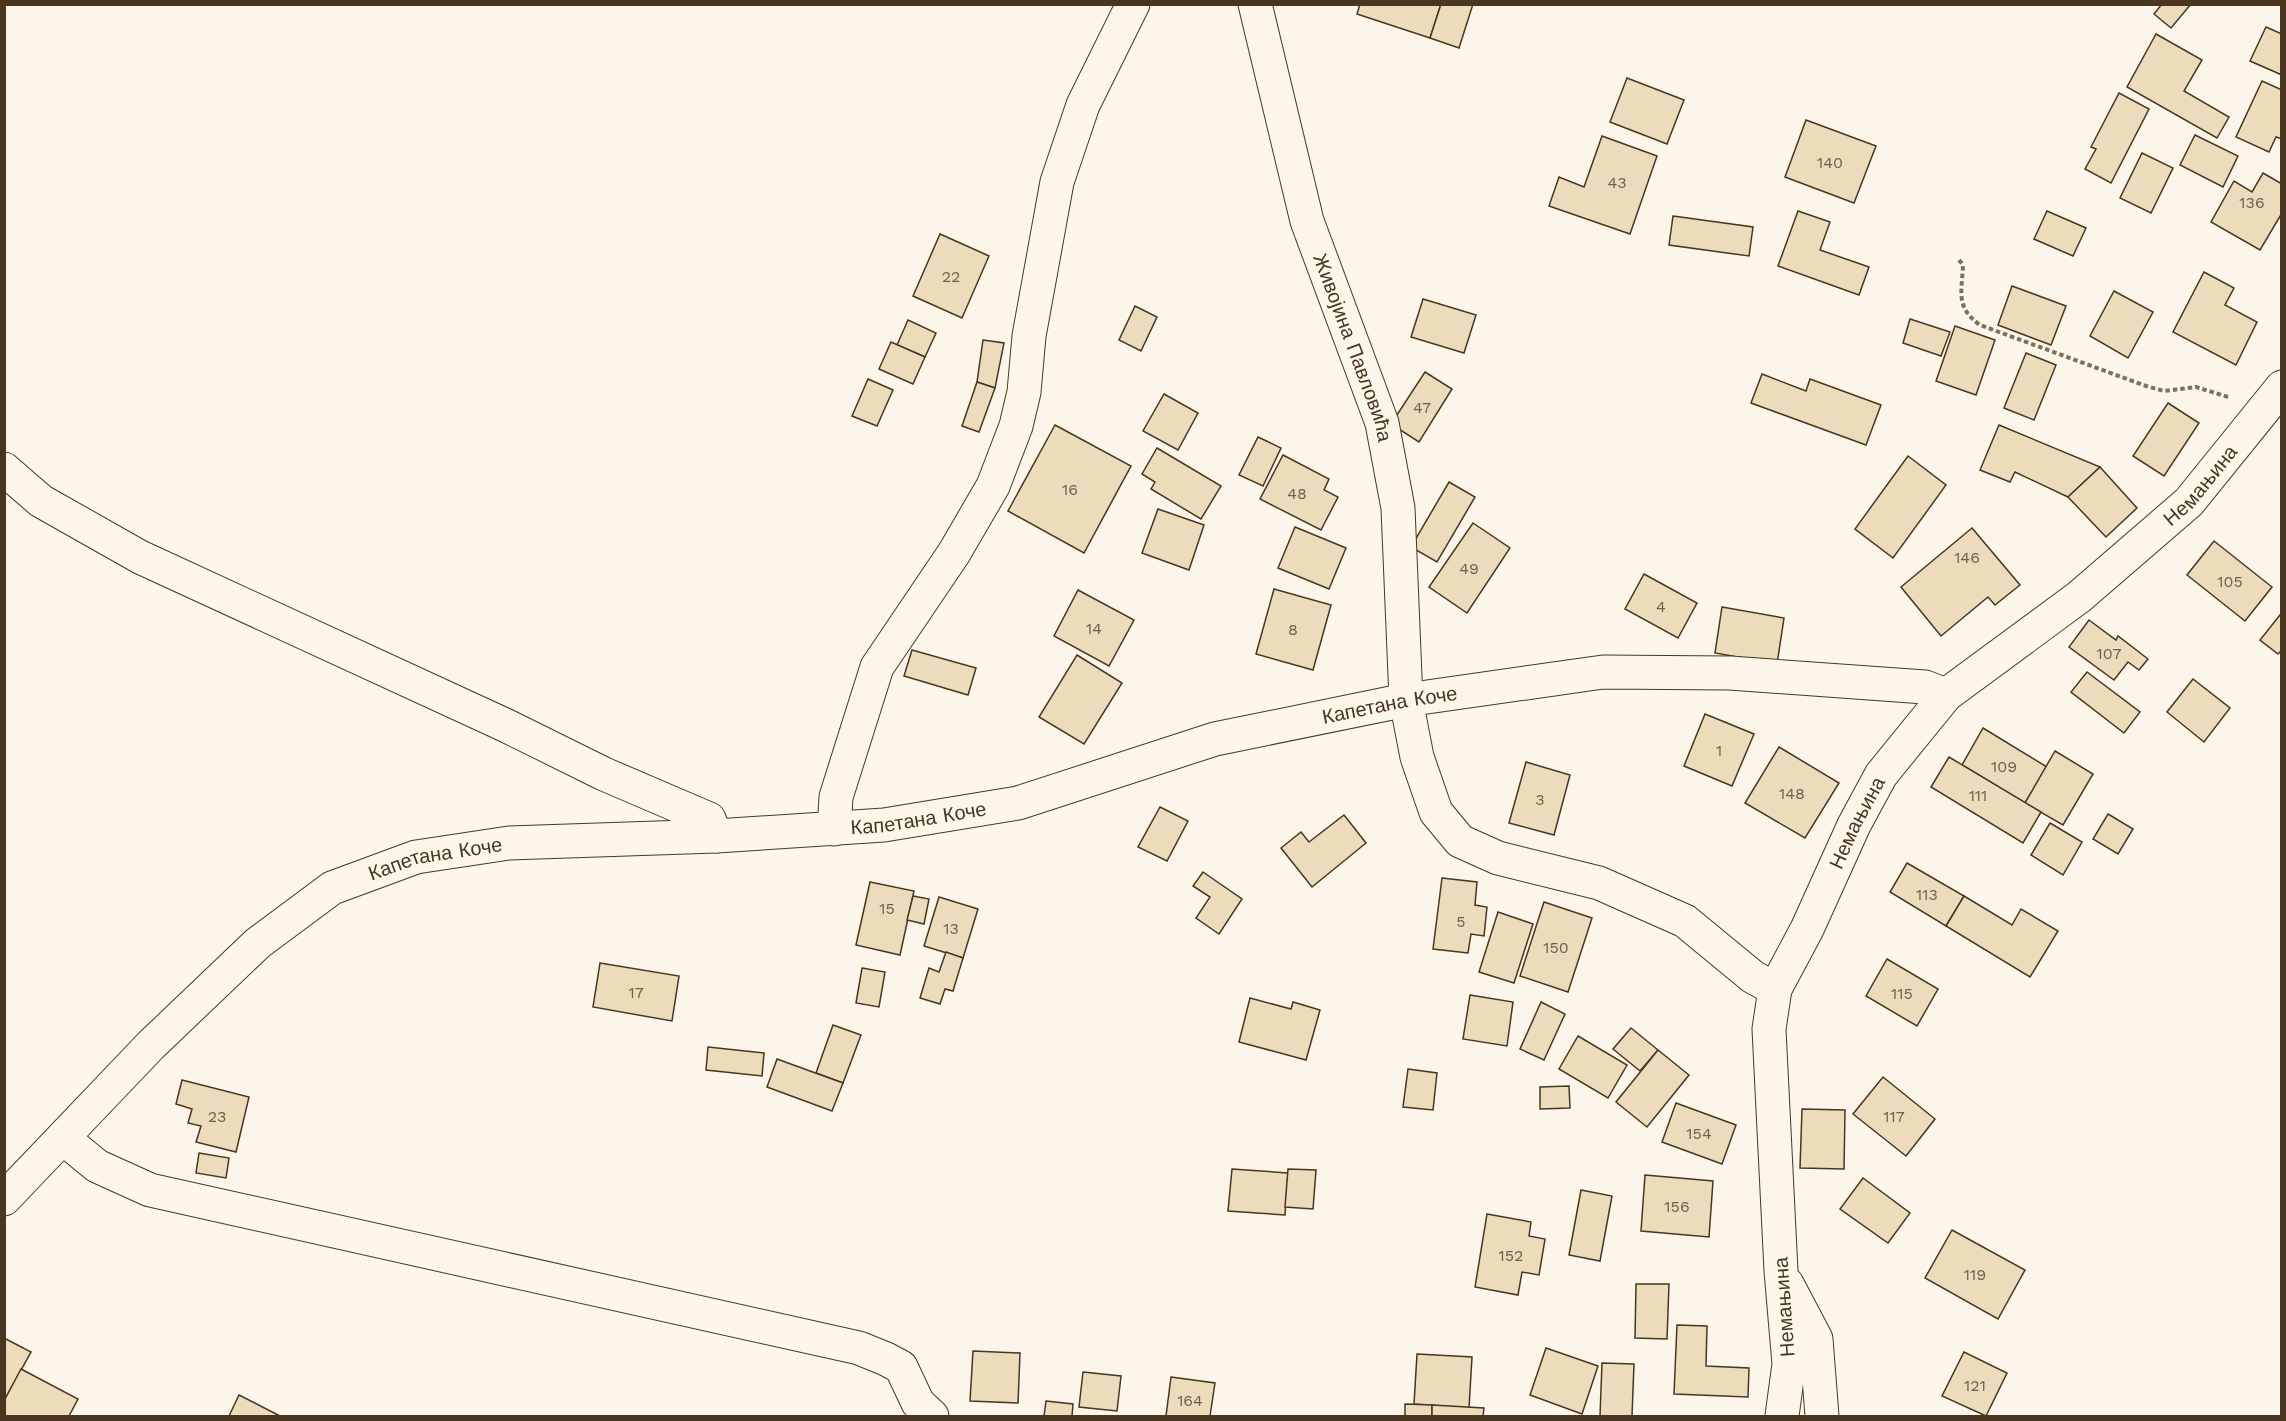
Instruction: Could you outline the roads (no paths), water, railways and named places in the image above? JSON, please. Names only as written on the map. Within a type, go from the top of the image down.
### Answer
[{"type":"street","points":[[834,829],[836,797],[877,667],[954,553],[988,495],[1017,426],[1024,392],[1029,336],[1057,182],[1083,105],[1133,4]]},
{"type":"street","name":"Живојина Павловића","points":[[1255,4],[1307,221],[1382,423],[1398,508],[1406,699],[1417,757],[1436,812],[1460,841],[1498,858],[1599,883],[1685,921],[1754,977],[1775,989]]},
{"type":"street","name":"Немањина","points":[[1782,1416],[1789,1364],[1781,1271],[1769,1029],[1775,989],[1881,775],[1946,695],[2079,597],[2189,502],[2275,406]]},
{"type":"street","points":[[4,469],[41,501],[140,557],[495,720],[604,774],[709,819],[716,836]]},
{"type":"street","name":"Капетана Коче","points":[[4,1199],[151,1045],[258,943],[332,888],[416,857],[509,843],[716,836],[885,825],[1018,802],[1215,739],[1406,699],[1603,672],[1741,673],[1925,687],[1946,695]]},
{"type":"street","points":[[63,1138],[97,1166],[150,1190],[859,1348],[901,1367],[918,1402],[932,1416]]},
{"type":"street","points":[[1781,1271],[1816,1339],[1822,1416]]}]
